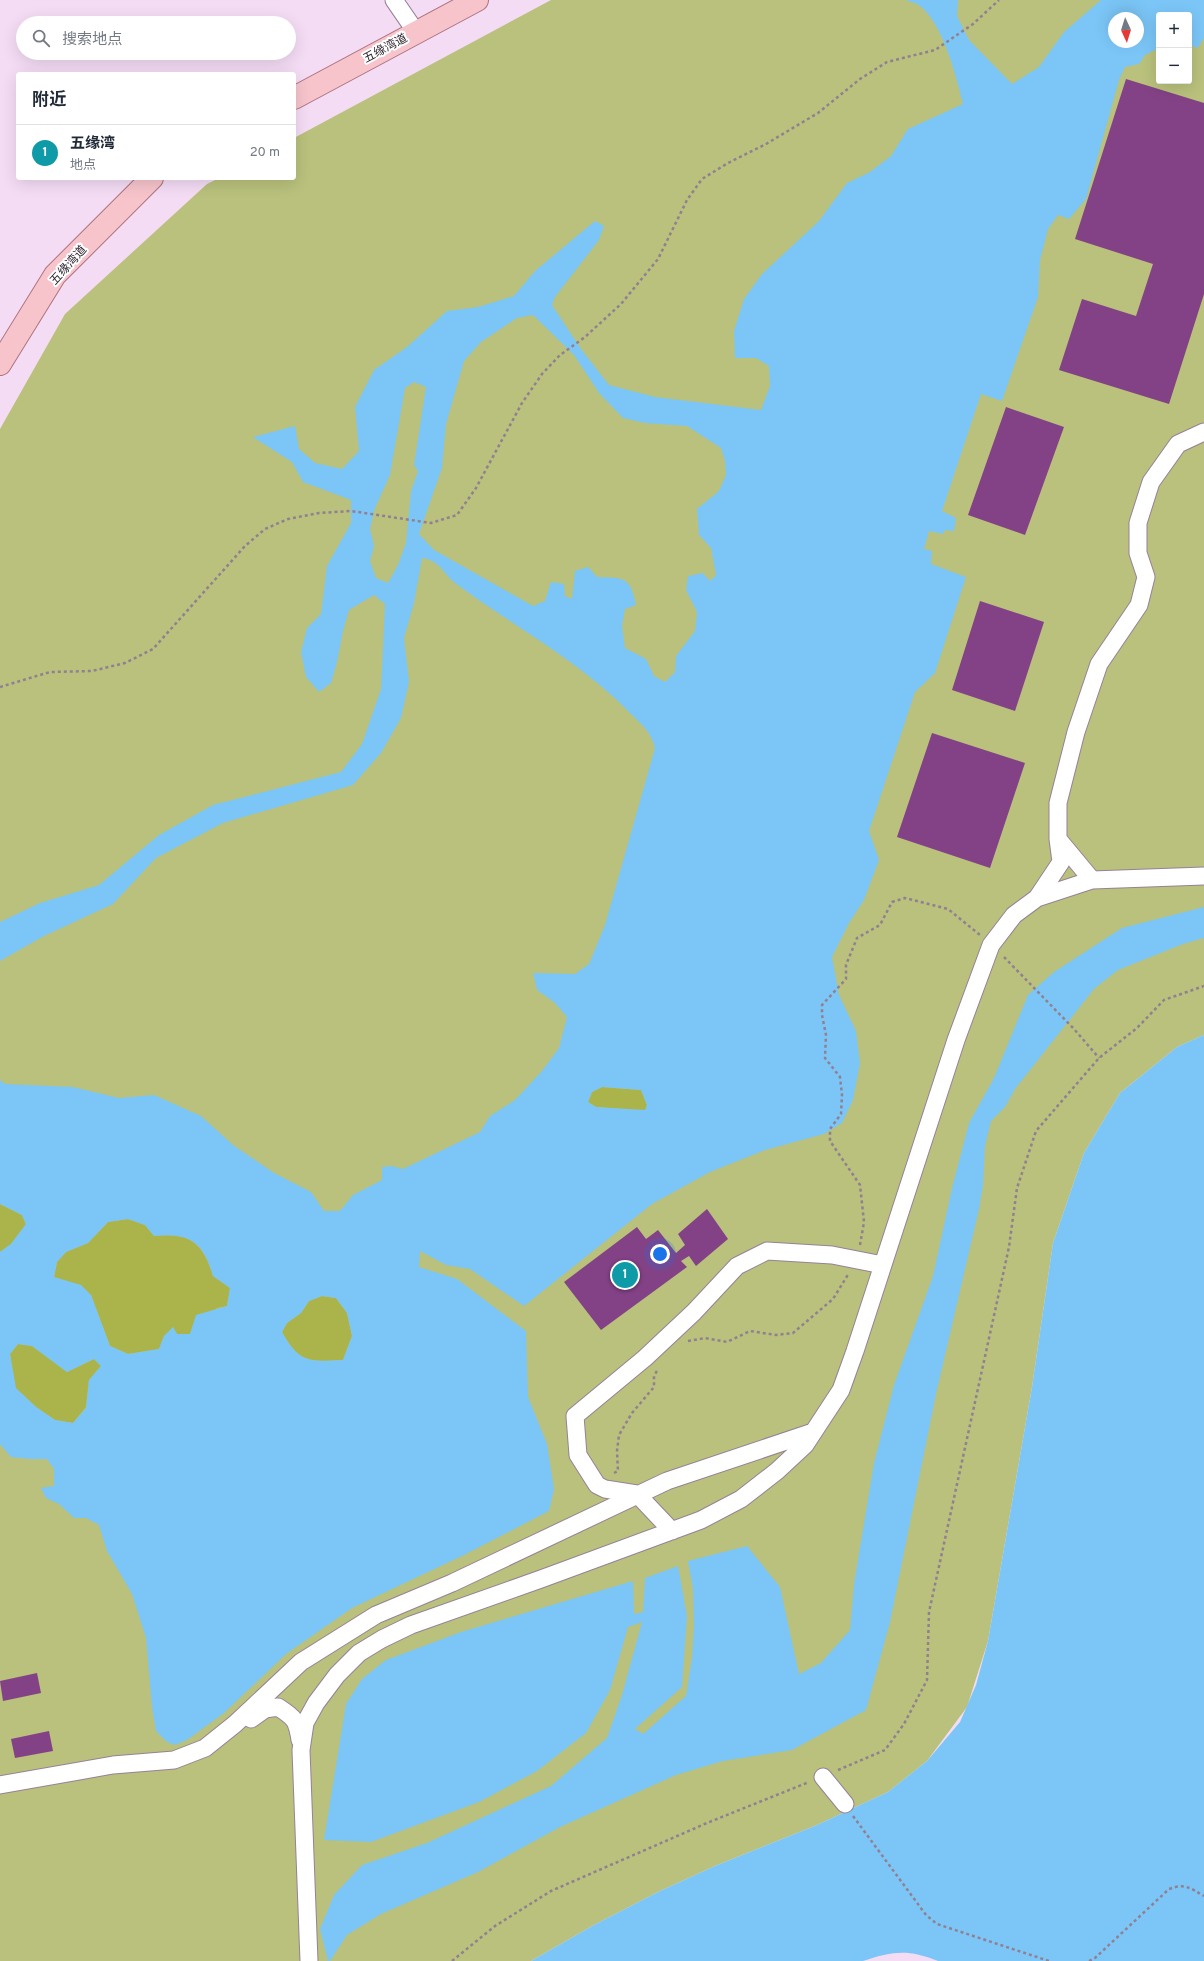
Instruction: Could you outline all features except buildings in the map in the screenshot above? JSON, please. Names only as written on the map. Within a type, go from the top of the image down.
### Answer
[{"type":"main road","name":"五缘湾道","points":[[296,97],[477,0]]},
{"type":"main road","name":"五缘湾道","points":[[0,364],[55,275],[150,180]]},
{"type":"street","points":[[394,0],[416,32]]},
{"type":"street","points":[[1037,898],[1061,862],[1058,839],[1058,803],[1076,732],[1099,664],[1139,605],[1141,598],[1146,577],[1138,553],[1138,523],[1151,482],[1178,444],[1204,432]]},
{"type":"street","points":[[1058,839],[1092,880]]},
{"type":"street","points":[[301,1750],[305,1723],[316,1703],[337,1675],[359,1653],[382,1639],[411,1625],[701,1520],[741,1499],[777,1471],[805,1445],[841,1390],[956,1040],[991,944],[1014,915],[1037,898],[1092,880],[1204,876]]},
{"type":"street","points":[[672,1531],[637,1494],[605,1489],[597,1485],[578,1455],[575,1416],[644,1358],[694,1312],[737,1266],[767,1251],[832,1256],[882,1265]]},
{"type":"street","points":[[0,1785],[113,1765],[174,1760],[205,1748],[266,1695],[301,1662],[376,1615],[459,1580],[667,1481],[813,1432]]},
{"type":"street","points":[[0,1792],[180,1763],[197,1757],[218,1745],[265,1709],[278,1707],[291,1715],[298,1724],[301,1750],[309,1961]]},
{"type":"street","points":[[823,1777],[845,1804]]},
{"type":"path","points":[[0,687],[50,672],[92,671],[125,663],[153,649],[246,546],[265,529],[288,519],[319,513],[351,511],[431,523],[457,515],[476,488],[522,403],[542,374],[560,355],[585,337],[621,304],[658,259],[687,200],[702,179],[728,162],[766,144],[818,113],[860,80],[887,62],[935,50],[973,24],[999,0]]},
{"type":"path","points":[[683,1344],[690,1340],[705,1338],[727,1342],[750,1331],[776,1334],[793,1333],[833,1299],[857,1261],[864,1222],[860,1185],[830,1141],[830,1129],[841,1114],[842,1095],[840,1077],[825,1058],[826,1035],[822,1015],[822,1005],[846,979],[846,965],[858,938],[880,925],[892,902],[905,898],[948,909],[991,944],[1074,1029],[1099,1058]]},
{"type":"path","points":[[452,1961],[495,1926],[551,1891],[707,1823],[823,1777],[885,1750],[904,1724],[927,1680],[929,1612],[1009,1247],[1017,1188],[1036,1131],[1099,1058],[1137,1028],[1164,1000],[1204,986]]},
{"type":"path","points":[[597,1485],[618,1471],[617,1451],[619,1435],[632,1413],[654,1387],[654,1376],[660,1364]]},
{"type":"path","points":[[845,1804],[926,1915],[937,1924],[1049,1961]]},
{"type":"path","points":[[1089,1961],[1095,1958],[1169,1889],[1178,1886],[1186,1886],[1204,1896]]},
{"type":"green space","points":[[551,0],[1204,0],[1204,1035],[1177,1047],[1120,1093],[1084,1153],[1053,1243],[1032,1387],[988,1641],[967,1707],[927,1761],[888,1792],[817,1825],[715,1866],[658,1892],[594,1925],[531,1961],[0,1961],[0,429],[65,314],[207,184],[215,180],[296,180],[296,137]]},
{"type":"green space","points":[[602,1087],[641,1090],[647,1105],[645,1111],[596,1107],[588,1102],[592,1092]]},
{"type":"green space","points":[[0,1204],[22,1215],[26,1225],[11,1244],[0,1252]]},
{"type":"green space","points":[[128,1219],[145,1225],[154,1236],[177,1236],[186,1238],[193,1242],[205,1255],[213,1276],[230,1288],[227,1306],[217,1308],[190,1334],[177,1334],[173,1328],[164,1336],[159,1349],[128,1354],[110,1346],[91,1295],[54,1277],[57,1262],[66,1252],[88,1243],[108,1222]]},
{"type":"green space","points":[[322,1296],[336,1298],[347,1313],[352,1336],[343,1360],[322,1361],[306,1358],[294,1350],[282,1332],[287,1323],[301,1313],[309,1301]]},
{"type":"green space","points":[[18,1344],[32,1346],[67,1372],[94,1359],[101,1366],[89,1380],[86,1407],[73,1423],[55,1420],[36,1407],[15,1388],[10,1354]]},
{"type":"water","points":[[906,0],[958,0],[957,16],[969,40],[1012,84],[1039,67],[1064,32],[1101,0],[1204,0],[1204,38],[1198,48],[1192,46],[1192,12],[1156,12],[1156,50],[1145,55],[1139,64],[1125,67],[1119,80],[1086,199],[1069,219],[1058,215],[1048,229],[1040,260],[1038,297],[1002,401],[981,394],[942,511],[956,518],[954,531],[945,530],[943,534],[929,531],[924,549],[932,551],[931,564],[966,577],[935,673],[915,692],[869,831],[879,860],[864,900],[849,923],[832,957],[839,995],[856,1031],[860,1063],[853,1100],[842,1123],[824,1134],[765,1150],[710,1172],[652,1204],[524,1306],[470,1269],[446,1265],[420,1251],[419,1267],[457,1279],[526,1331],[528,1397],[547,1444],[554,1489],[549,1511],[464,1555],[352,1608],[286,1654],[224,1713],[187,1740],[175,1745],[167,1742],[156,1731],[152,1707],[146,1638],[132,1594],[107,1551],[99,1525],[86,1518],[74,1518],[59,1504],[46,1498],[41,1488],[54,1486],[54,1469],[47,1459],[11,1457],[0,1444],[0,1252],[11,1244],[26,1224],[22,1215],[0,1204],[0,1080],[5,1084],[73,1087],[119,1098],[154,1095],[201,1116],[233,1145],[274,1173],[311,1192],[324,1211],[340,1211],[353,1195],[382,1180],[382,1167],[392,1166],[403,1169],[480,1132],[490,1116],[515,1100],[542,1071],[559,1048],[567,1017],[554,1002],[537,990],[533,973],[575,974],[589,964],[605,925],[655,748],[649,733],[643,726],[590,677],[455,583],[433,561],[422,558],[414,603],[404,638],[409,682],[401,718],[381,753],[353,785],[223,823],[156,858],[113,904],[44,936],[0,961],[0,922],[40,903],[99,885],[159,835],[213,805],[341,772],[362,744],[381,689],[385,604],[374,595],[349,610],[331,683],[319,692],[306,677],[301,652],[307,628],[321,614],[327,566],[351,523],[351,500],[303,482],[292,462],[253,437],[295,426],[299,449],[315,463],[342,469],[359,451],[355,407],[374,370],[407,347],[447,311],[478,307],[514,296],[535,271],[595,221],[604,226],[599,240],[555,297],[552,305],[581,349],[609,385],[655,397],[761,410],[770,386],[769,366],[756,358],[735,358],[734,331],[744,299],[762,274],[819,221],[847,183],[870,172],[891,156],[908,129],[963,104],[948,51],[928,14],[917,4]],"holes":[[[533,315],[574,355],[599,393],[623,418],[645,423],[687,426],[721,448],[725,461],[726,475],[719,491],[697,509],[699,535],[711,548],[716,575],[710,581],[703,573],[688,576],[686,590],[697,612],[695,631],[676,656],[675,672],[665,682],[654,676],[646,659],[625,648],[622,626],[625,609],[636,605],[631,589],[624,580],[597,577],[588,567],[575,571],[572,599],[565,596],[564,584],[551,582],[545,601],[533,606],[434,550],[419,534],[442,468],[446,424],[464,361],[481,342],[517,318]],[[414,382],[426,387],[414,465],[418,471],[411,491],[406,543],[398,565],[388,583],[376,578],[370,561],[374,546],[370,529],[375,508],[390,475],[405,388]],[[602,1087],[641,1090],[647,1105],[645,1110],[596,1107],[588,1102],[592,1092]],[[128,1219],[145,1225],[154,1236],[177,1236],[194,1242],[205,1255],[213,1276],[230,1288],[227,1306],[196,1315],[190,1334],[177,1334],[173,1327],[164,1336],[159,1349],[128,1354],[110,1346],[91,1295],[81,1285],[54,1277],[57,1262],[66,1252],[88,1243],[108,1222]],[[322,1296],[336,1298],[347,1313],[352,1336],[343,1360],[322,1361],[306,1358],[294,1350],[282,1332],[287,1323],[301,1313],[309,1301]],[[18,1344],[32,1346],[67,1372],[94,1359],[101,1366],[89,1380],[86,1408],[73,1423],[55,1420],[36,1407],[16,1388],[10,1354]]]},
{"type":"water","points":[[1204,907],[1204,938],[1183,944],[1118,970],[1094,989],[1015,1089],[1005,1107],[991,1121],[985,1146],[983,1185],[979,1209],[936,1394],[890,1622],[866,1710],[792,1750],[723,1761],[676,1775],[560,1827],[478,1872],[381,1914],[347,1935],[330,1961],[328,1961],[320,1929],[334,1895],[362,1865],[427,1843],[551,1786],[607,1738],[622,1695],[642,1622],[628,1627],[610,1690],[586,1733],[537,1771],[479,1802],[371,1842],[324,1840],[346,1704],[362,1679],[386,1660],[461,1632],[633,1581],[634,1614],[643,1612],[645,1578],[678,1566],[687,1616],[682,1687],[635,1729],[643,1734],[686,1696],[692,1658],[694,1625],[693,1589],[688,1561],[747,1546],[780,1587],[799,1674],[821,1663],[850,1630],[854,1584],[874,1463],[894,1385],[933,1276],[952,1188],[969,1123],[994,1078],[1028,995],[1054,972],[1122,928]]},
{"type":"water","points":[[1204,1035],[1204,1961],[938,1961],[909,1953],[892,1953],[863,1961],[531,1961],[594,1925],[658,1892],[715,1866],[817,1825],[888,1792],[927,1761],[960,1722],[976,1685],[988,1641],[1032,1387],[1053,1243],[1084,1153],[1120,1093],[1177,1047]]},
{"type":"place","name":"五缘湾","points":[[625,1275]]}]
